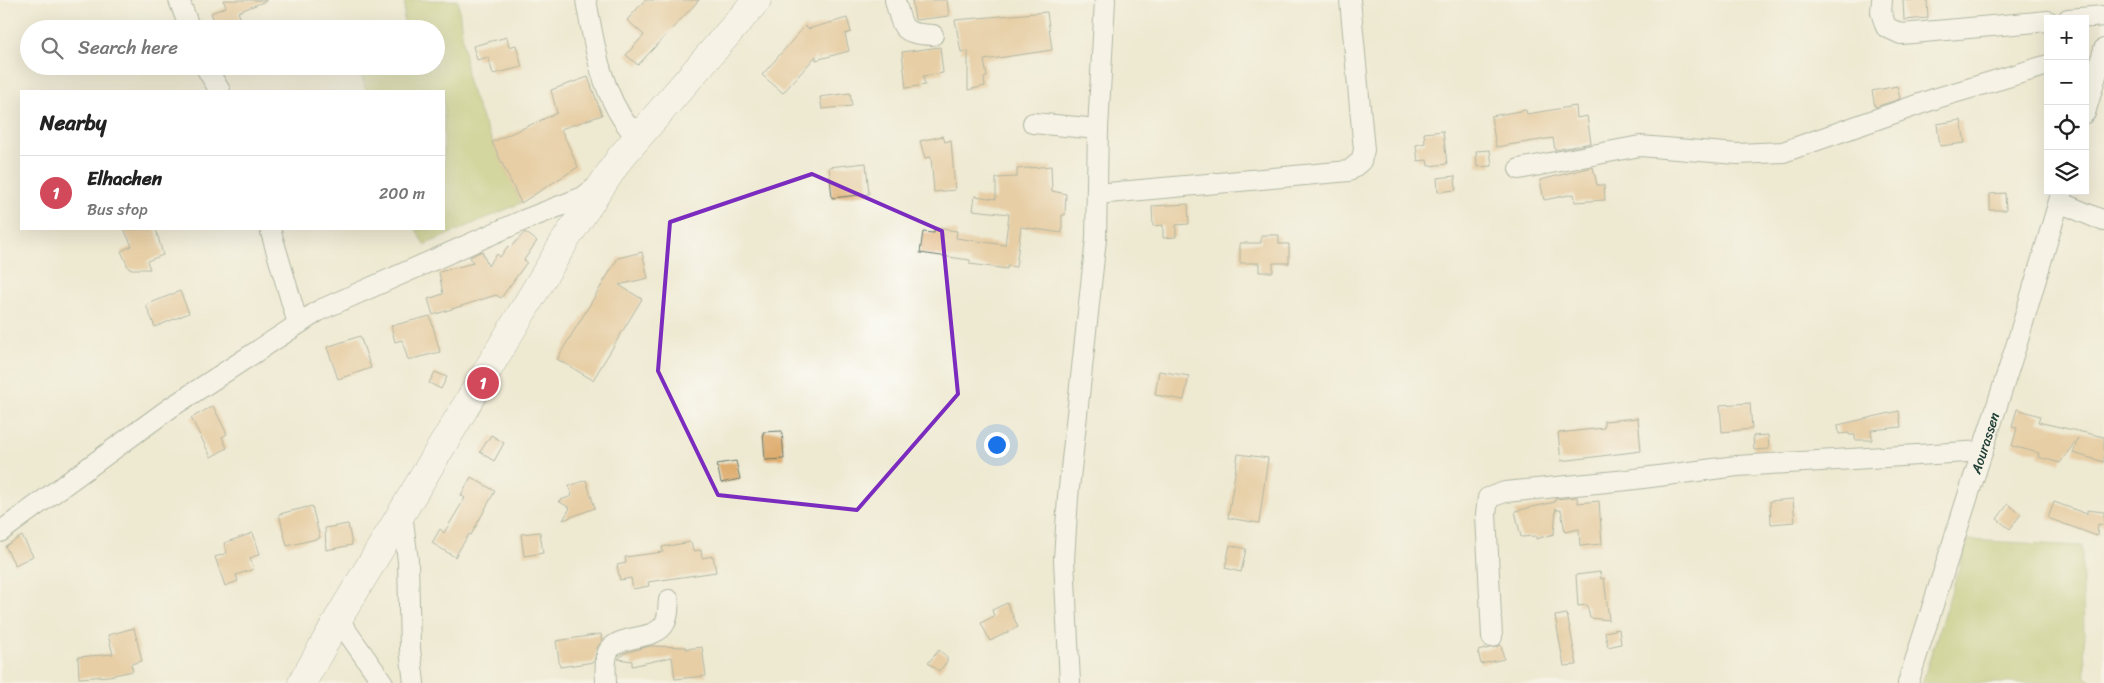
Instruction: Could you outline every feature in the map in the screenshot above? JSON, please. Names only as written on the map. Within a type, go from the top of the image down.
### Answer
[{"type":"main road","points":[[302,683],[338,619],[566,239],[604,181],[645,128],[757,0]]},
{"type":"street","points":[[179,0],[187,20]]},
{"type":"street","points":[[586,0],[600,69],[612,101],[629,128],[645,128]]},
{"type":"street","points":[[895,0],[907,31],[912,34],[933,35]]},
{"type":"street","points":[[1070,683],[1065,604],[1066,524],[1095,258],[1098,129],[1105,0]]},
{"type":"street","points":[[1097,194],[1349,172],[1361,161],[1364,150],[1350,0]]},
{"type":"street","points":[[1882,0],[1882,12],[1886,27],[1901,34],[2044,20]]},
{"type":"street","points":[[2089,17],[2104,16]]},
{"type":"street","points":[[2087,105],[2099,53]]},
{"type":"street","points":[[1519,170],[1640,146],[1737,154],[1783,152],[1937,98],[2044,66]]},
{"type":"street","points":[[210,75],[219,90]]},
{"type":"street","points":[[1033,124],[1098,129]]},
{"type":"street","points":[[0,532],[170,408],[298,324],[338,301],[524,220],[583,197],[604,181]]},
{"type":"street","points":[[2061,196],[2104,221]]},
{"type":"street","name":"Aourassen","points":[[1908,683],[1983,451],[2061,196]]},
{"type":"street","points":[[270,230],[298,324]]},
{"type":"street","points":[[1492,637],[1486,514],[1488,498],[1505,492],[1627,480],[1736,466],[1983,451]]},
{"type":"street","points":[[402,513],[408,561],[410,649],[414,683]]},
{"type":"street","points":[[606,683],[606,659],[609,651],[618,644],[654,632],[663,626],[666,621],[669,600]]},
{"type":"street","points":[[338,619],[383,683]]},
{"type":"highlighted area","points":[[812,174],[942,231],[958,394],[857,510],[718,495],[658,371],[670,222]]},
{"type":"green space","points":[[405,0],[458,0],[468,82],[483,121],[521,203],[424,245],[416,230],[445,230],[445,90],[366,90],[362,75],[445,75],[445,20],[404,20]]},
{"type":"green space","points":[[1968,540],[2082,546],[2085,676],[2094,683],[1922,683]]},
{"type":"building","points":[[223,0],[266,0],[238,12],[241,20],[214,20],[211,13],[226,7]]},
{"type":"building","points":[[645,0],[699,0],[638,65],[626,55],[644,35],[627,20]]},
{"type":"building","points":[[912,0],[947,0],[949,16],[915,20]]},
{"type":"building","points":[[1903,0],[1927,0],[1928,18],[1904,20]]},
{"type":"building","points":[[1047,12],[1052,50],[984,60],[987,77],[984,78],[985,86],[968,90],[968,51],[961,52],[955,20]]},
{"type":"building","points":[[847,18],[851,32],[845,34],[849,51],[816,60],[816,56],[783,93],[762,75],[805,26],[808,29]]},
{"type":"building","points":[[507,37],[509,47],[516,45],[522,67],[493,74],[488,57],[477,60],[473,46]]},
{"type":"building","points":[[940,47],[943,73],[923,76],[925,85],[906,88],[902,52]]},
{"type":"building","points":[[588,77],[602,115],[561,129],[578,167],[521,203],[492,142],[557,113],[551,90]]},
{"type":"building","points":[[1897,86],[1900,99],[1875,107],[1872,91]]},
{"type":"building","points":[[850,93],[852,106],[822,109],[820,97]]},
{"type":"building","points":[[1576,106],[1577,118],[1587,116],[1591,143],[1555,150],[1553,138],[1496,147],[1491,116],[1526,110],[1527,114]]},
{"type":"building","points":[[1961,120],[1965,143],[1940,146],[1937,124]]},
{"type":"building","points":[[1443,131],[1447,164],[1428,166],[1427,160],[1418,161],[1416,145],[1425,143],[1424,133]]},
{"type":"building","points":[[943,136],[945,142],[951,140],[955,190],[934,192],[931,157],[925,158],[920,141]]},
{"type":"building","points":[[1490,150],[1492,166],[1477,167],[1476,151]]},
{"type":"building","points":[[866,163],[869,194],[832,198],[829,167]]},
{"type":"building","points":[[1051,166],[1052,191],[1066,194],[1065,215],[1062,215],[1062,233],[1021,227],[1016,267],[1007,266],[1007,269],[970,264],[970,260],[920,253],[923,232],[934,233],[935,228],[957,231],[956,238],[1005,245],[1009,214],[973,210],[975,196],[996,199],[996,178],[1017,177],[1017,169]]},
{"type":"building","points":[[1593,167],[1597,185],[1604,185],[1605,200],[1575,202],[1574,194],[1544,200],[1540,180]]},
{"type":"building","points":[[1455,176],[1456,190],[1438,192],[1437,178]]},
{"type":"building","points":[[2005,193],[2006,210],[1990,210],[1990,194]]},
{"type":"building","points":[[1188,204],[1189,224],[1176,225],[1176,237],[1163,238],[1163,225],[1153,226],[1152,206]]},
{"type":"building","points":[[124,230],[156,230],[163,255],[147,261],[150,269],[129,269],[121,251],[132,246]]},
{"type":"building","points":[[525,232],[537,241],[524,260],[527,262],[501,298],[496,295],[433,315],[428,299],[443,294],[439,272],[473,263],[470,257],[482,251],[488,266],[497,254],[500,257],[508,246],[510,248]]},
{"type":"building","points":[[1261,235],[1279,235],[1279,244],[1289,244],[1289,263],[1273,263],[1273,272],[1259,272],[1259,263],[1240,263],[1240,243],[1261,243]]},
{"type":"building","points":[[642,252],[648,278],[619,285],[642,299],[593,380],[557,359],[618,258]]},
{"type":"building","points":[[180,291],[189,313],[155,327],[146,305]]},
{"type":"building","points":[[430,316],[440,352],[408,360],[402,340],[395,342],[391,326]]},
{"type":"building","points":[[360,336],[371,368],[338,379],[327,347]]},
{"type":"building","points":[[1159,371],[1189,376],[1184,400],[1155,395]]},
{"type":"building","points":[[435,372],[447,377],[441,389],[429,383]]},
{"type":"building","points":[[1750,403],[1752,429],[1722,432],[1720,405]]},
{"type":"building","points":[[213,406],[227,434],[222,437],[227,448],[211,457],[191,418]]},
{"type":"building","points":[[2017,409],[2040,416],[2038,422],[2104,437],[2104,462],[2073,453],[2078,438],[2060,463],[2038,457],[2039,453],[2012,446],[2017,428],[2012,427]]},
{"type":"building","points":[[1899,411],[1901,427],[1871,430],[1872,440],[1855,440],[1855,435],[1849,435],[1849,433],[1839,434],[1838,425]]},
{"type":"building","points":[[1638,418],[1641,451],[1561,461],[1558,433],[1604,428],[1604,421]]},
{"type":"building","points":[[782,431],[784,459],[765,460],[763,432]]},
{"type":"building","points":[[491,435],[504,443],[494,461],[480,452]]},
{"type":"building","points":[[1768,435],[1769,449],[1754,450],[1753,436]]},
{"type":"building","points":[[1238,454],[1268,458],[1259,523],[1228,518]]},
{"type":"building","points":[[736,461],[740,479],[721,483],[717,464]]},
{"type":"building","points":[[471,477],[495,491],[471,535],[469,534],[455,557],[432,543],[440,529],[444,533],[465,498],[461,495]]},
{"type":"building","points":[[586,480],[595,508],[563,520],[570,508],[558,501],[572,496],[569,486]]},
{"type":"building","points":[[1577,497],[1578,503],[1599,501],[1602,544],[1580,546],[1579,529],[1565,532],[1561,510],[1556,510],[1556,508],[1554,534],[1536,539],[1536,536],[1521,537],[1515,511],[1555,502],[1555,499]]},
{"type":"building","points":[[1793,499],[1795,522],[1771,524],[1770,501]]},
{"type":"building","points":[[2054,502],[2087,514],[2087,510],[2104,512],[2104,525],[2098,524],[2097,536],[2048,518]]},
{"type":"building","points":[[2008,504],[2021,514],[2010,529],[1997,519]]},
{"type":"building","points":[[312,506],[320,538],[287,546],[279,514]]},
{"type":"building","points":[[348,524],[352,545],[326,550],[325,528]]},
{"type":"building","points":[[540,532],[543,553],[524,556],[521,534]]},
{"type":"building","points":[[253,533],[260,554],[250,558],[254,569],[236,575],[238,581],[225,586],[215,557],[227,553],[224,543]]},
{"type":"building","points":[[22,536],[33,556],[15,565],[5,546]]},
{"type":"building","points":[[691,542],[693,551],[701,550],[702,558],[713,556],[716,572],[648,582],[649,586],[633,589],[631,578],[620,580],[617,565],[626,563],[625,557],[663,552],[662,547]]},
{"type":"building","points":[[1230,545],[1246,549],[1241,572],[1225,568]]},
{"type":"building","points":[[1600,572],[1601,579],[1604,578],[1609,620],[1590,618],[1587,605],[1578,606],[1576,575]]},
{"type":"building","points":[[1007,603],[1018,627],[990,641],[981,623],[994,616],[992,610]]},
{"type":"building","points":[[1567,614],[1577,665],[1564,666],[1555,616]]},
{"type":"building","points":[[134,628],[142,661],[131,664],[133,671],[109,676],[79,678],[78,657],[113,654],[108,635]]},
{"type":"building","points":[[1619,629],[1621,644],[1608,647],[1605,632]]},
{"type":"building","points":[[601,634],[602,641],[597,648],[594,662],[560,667],[556,641]]},
{"type":"building","points":[[1501,645],[1504,659],[1481,664],[1478,651]]},
{"type":"building","points":[[650,646],[686,647],[686,649],[702,647],[706,676],[675,679],[672,657],[632,666],[632,661],[618,659],[625,653]]},
{"type":"building","points":[[939,650],[947,657],[947,662],[939,671],[928,663]]},
{"type":"place","name":"Elhachen","points":[[483,383]]}]
